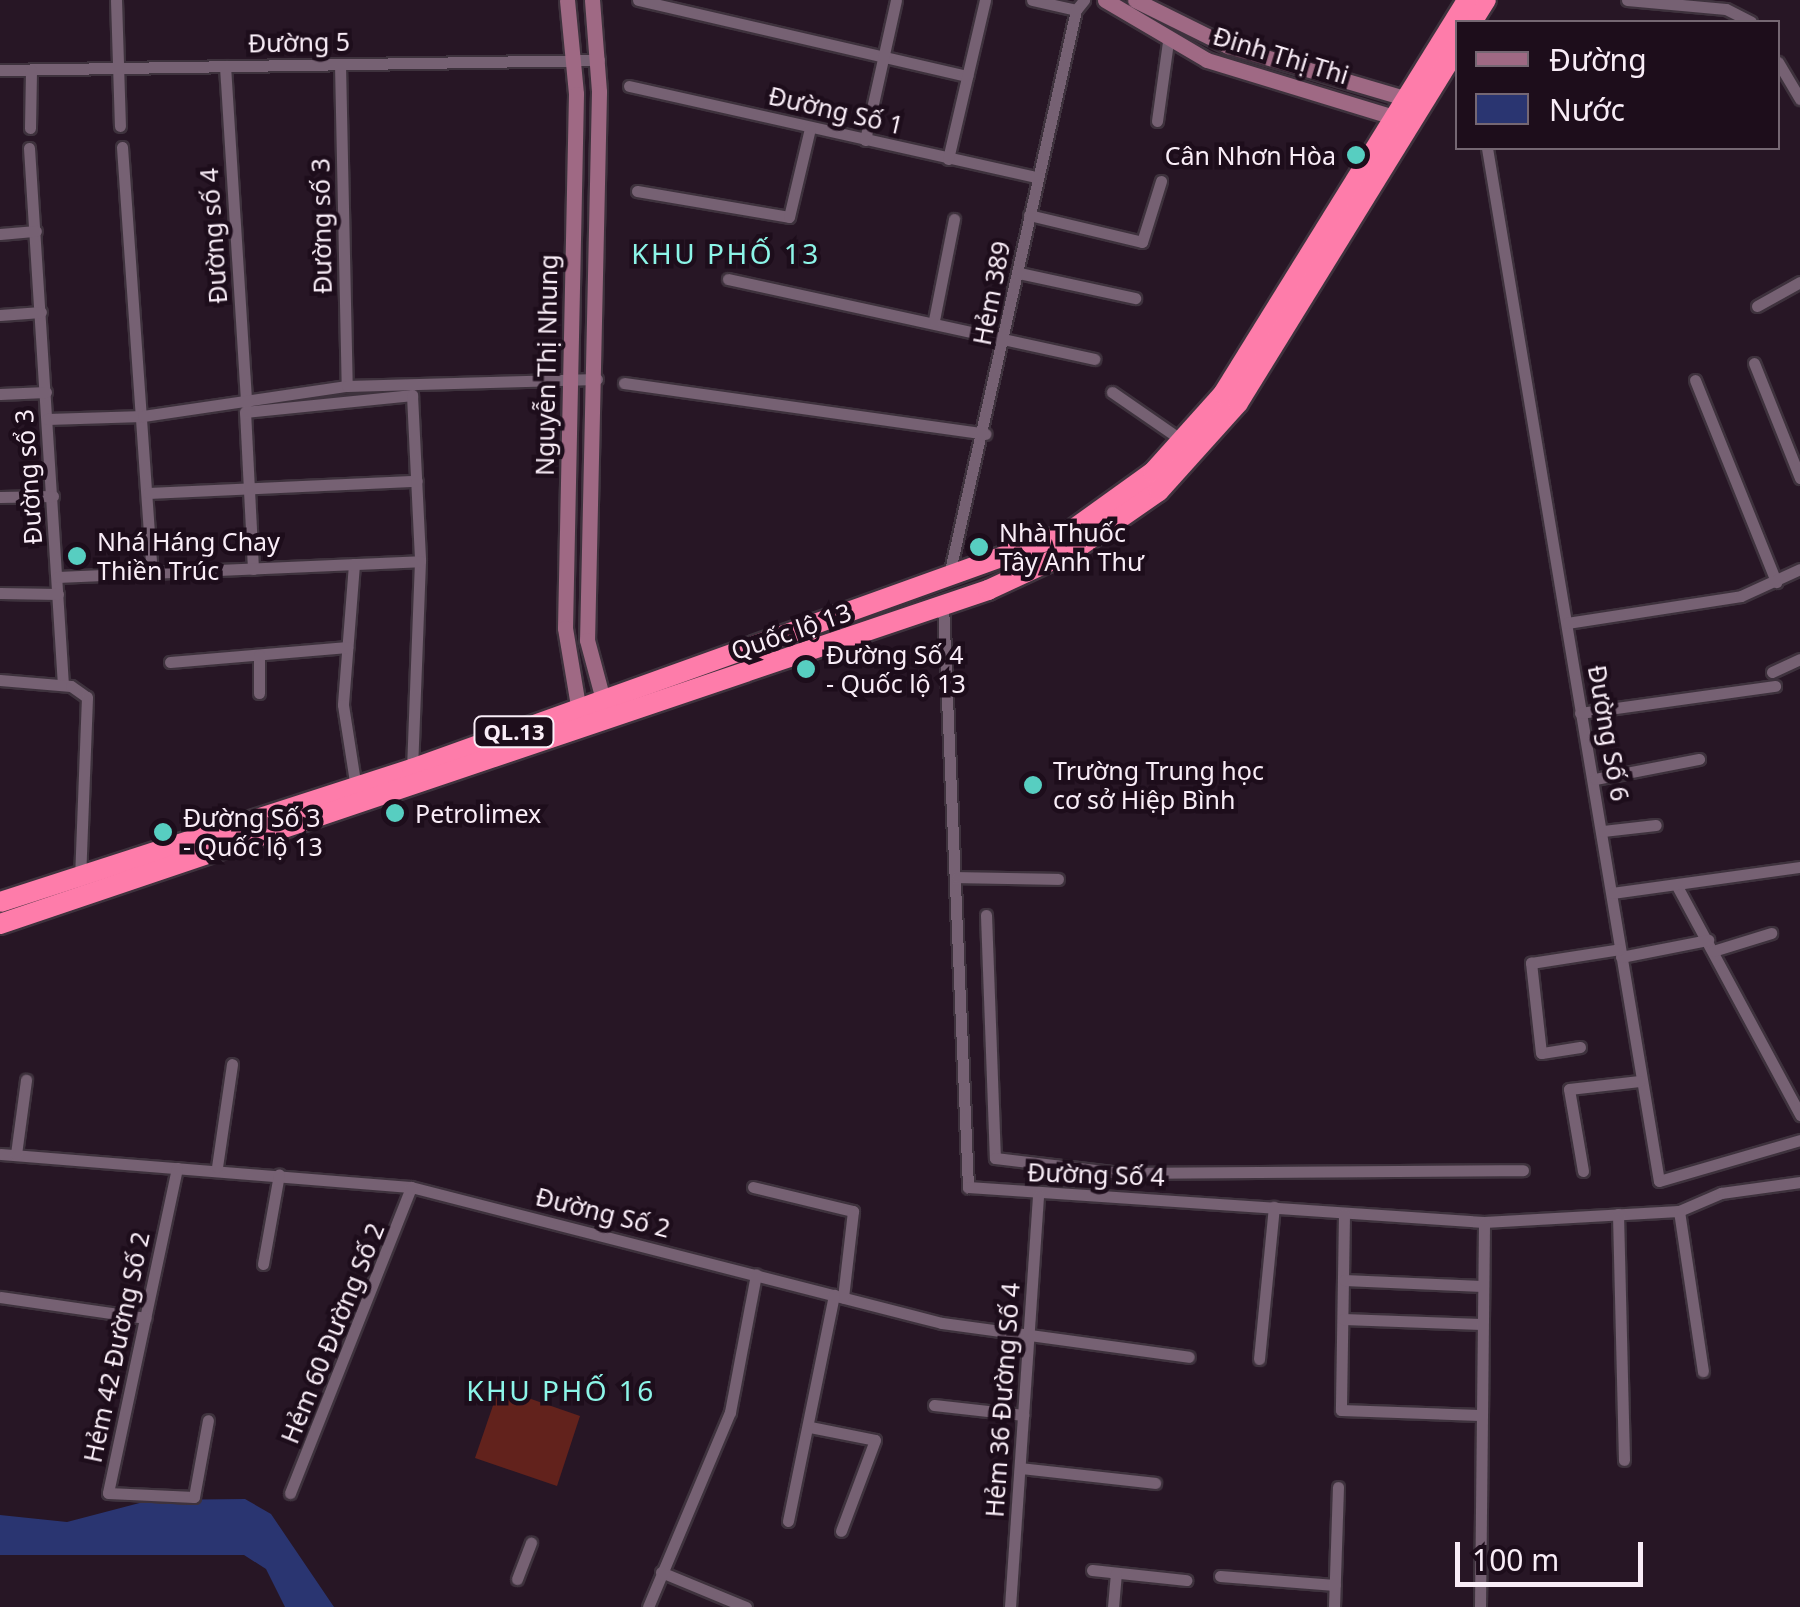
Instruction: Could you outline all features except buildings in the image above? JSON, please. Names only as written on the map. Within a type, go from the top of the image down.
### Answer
[{"type":"highway","name":"Quốc lộ 13","points":[[0,924],[606,710],[945,584],[1068,533],[1183,442],[1248,356],[1403,120],[1455,22]]},
{"type":"highway","name":"Quốc lộ 13","points":[[1415,101],[1455,51]]},
{"type":"highway","name":"Quốc lộ 13","points":[[606,710],[942,606],[1074,550],[1198,453],[1263,365],[1403,120]]},
{"type":"highway","points":[[942,606],[945,584]]},
{"type":"highway","name":"Quốc lộ 13","points":[[0,902],[80,871],[581,719]]},
{"type":"street","points":[[116,0],[120,126]]},
{"type":"street","name":"Nguyễn Thị Nhung","points":[[567,0],[575,60],[565,628],[581,719]]},
{"type":"street","name":"Nguyễn Thị Nhung","points":[[592,0],[599,60],[597,379],[588,640],[606,710]]},
{"type":"street","points":[[638,0],[967,76]]},
{"type":"street","points":[[864,140],[896,0]]},
{"type":"street","points":[[948,159],[985,0]]},
{"type":"street","points":[[1032,0],[1080,5]]},
{"type":"street","name":"Đinh Thị Thi","points":[[1105,0],[1168,42],[1403,120]]},
{"type":"street","name":"Đinh Thị Thi","points":[[1136,0],[1228,46],[1415,101]]},
{"type":"street","points":[[1627,0],[1726,9],[1746,20]]},
{"type":"street","name":"Hẻm 389","points":[[945,584],[1006,338],[1033,176],[1080,5]]},
{"type":"street","points":[[1157,120],[1168,42]]},
{"type":"street","name":"Đường 5","points":[[0,70],[599,60]]},
{"type":"street","name":"Đường số 3","points":[[340,64],[347,386]]},
{"type":"street","points":[[1780,65],[1800,99]]},
{"type":"street","name":"Đường số 4","points":[[224,66],[246,403]]},
{"type":"street","points":[[30,128],[31,70]]},
{"type":"street","name":"Đường Số 1","points":[[629,86],[1033,176]]},
{"type":"street","points":[[638,191],[790,217],[810,128]]},
{"type":"street","name":"Đường sổ 3","points":[[29,148],[63,684]]},
{"type":"street","points":[[122,148],[152,573]]},
{"type":"street","name":"Đường Số 6","points":[[1486,150],[1580,714],[1595,779],[1640,1081],[1659,1181],[1800,1140]]},
{"type":"street","points":[[1029,216],[1142,242],[1161,181]]},
{"type":"street","points":[[934,320],[954,220]]},
{"type":"street","points":[[0,234],[36,231]]},
{"type":"street","points":[[1019,273],[1135,298]]},
{"type":"street","points":[[728,279],[934,320],[1094,359]]},
{"type":"street","points":[[1757,306],[1800,282]]},
{"type":"street","points":[[0,315],[41,312]]},
{"type":"street","points":[[1754,363],[1800,478]]},
{"type":"street","points":[[47,419],[143,416],[347,386],[597,379]]},
{"type":"street","points":[[1695,380],[1776,582]]},
{"type":"street","points":[[624,383],[985,434]]},
{"type":"street","points":[[0,394],[46,392]]},
{"type":"street","points":[[1112,392],[1183,442]]},
{"type":"street","points":[[253,569],[245,412],[412,394],[420,561],[412,769]]},
{"type":"street","points":[[148,493],[249,485],[417,480]]},
{"type":"street","points":[[0,497],[52,496]]},
{"type":"street","points":[[57,577],[420,561]]},
{"type":"street","points":[[354,564],[343,705],[356,788]]},
{"type":"street","points":[[1567,623],[1741,596],[1800,569]]},
{"type":"street","points":[[0,593],[58,594]]},
{"type":"street","name":"Đường Số 4","points":[[942,606],[968,1187],[1038,1196],[1484,1222],[1679,1211],[1722,1193],[1800,1182]]},
{"type":"street","points":[[170,662],[347,647]]},
{"type":"street","points":[[258,692],[259,655]]},
{"type":"street","points":[[1772,672],[1800,659]]},
{"type":"street","points":[[0,680],[63,684],[89,704],[80,893]]},
{"type":"street","points":[[1580,714],[1775,686]]},
{"type":"street","points":[[1595,779],[1699,759]]},
{"type":"street","points":[[1603,831],[1656,825]]},
{"type":"street","points":[[1612,894],[1678,888],[1800,867]]},
{"type":"street","points":[[957,877],[1058,879]]},
{"type":"street","points":[[1678,888],[1800,1115]]},
{"type":"street","points":[[986,916],[988,1064],[995,1158],[1120,1174],[1523,1170]]},
{"type":"street","points":[[1580,1047],[1541,1052],[1531,964],[1710,945],[1771,933]]},
{"type":"street","points":[[963,1062],[988,1064]]},
{"type":"street","points":[[218,1167],[232,1064]]},
{"type":"street","points":[[16,1154],[26,1080]]},
{"type":"street","points":[[1583,1171],[1569,1088],[1640,1081]]},
{"type":"street","name":"Đường Số 2","points":[[0,1154],[177,1168],[218,1167],[411,1188],[839,1296],[1029,1334],[1189,1357]]},
{"type":"street","name":"Hẻm 42 Đường Số 2","points":[[177,1168],[108,1492],[194,1496],[208,1420]]},
{"type":"street","points":[[263,1264],[279,1174]]},
{"type":"street","points":[[754,1187],[854,1210],[839,1296],[788,1520]]},
{"type":"street","name":"Hẻm 60 Đường Số 2","points":[[290,1494],[411,1188]]},
{"type":"street","name":"Hẻm 36 Đường Số 4","points":[[1010,1607],[1038,1196]]},
{"type":"street","points":[[1258,1359],[1274,1207]]},
{"type":"street","points":[[1679,1211],[1703,1371]]},
{"type":"street","points":[[1344,1214],[1341,1410],[1479,1416]]},
{"type":"street","points":[[1618,1214],[1624,1460]]},
{"type":"street","points":[[1480,1607],[1484,1222]]},
{"type":"street","points":[[648,1607],[730,1412],[756,1274]]},
{"type":"street","points":[[1344,1280],[1482,1286]]},
{"type":"street","points":[[0,1297],[144,1318]]},
{"type":"street","points":[[1343,1320],[1481,1324]]},
{"type":"street","points":[[934,1405],[1023,1416]]},
{"type":"street","points":[[810,1427],[875,1440],[842,1531]]},
{"type":"street","points":[[1020,1468],[1155,1483]]},
{"type":"street","points":[[1334,1607],[1338,1487]]},
{"type":"street","points":[[517,1578],[532,1544]]},
{"type":"street","points":[[1092,1570],[1186,1580]]},
{"type":"street","points":[[661,1572],[746,1607]]},
{"type":"street","points":[[1113,1607],[1116,1573]]},
{"type":"street","points":[[1220,1576],[1335,1584]]},
{"type":"shaded area","points":[[499,1388],[580,1416],[557,1486],[475,1458]]},
{"type":"water","points":[[245,1499],[271,1514],[334,1607],[285,1607],[266,1569],[244,1555],[0,1555],[0,1515],[67,1522],[151,1500]]},
{"type":"place","name":"Cân Nhơn Hòa","points":[[1356,155]]},
{"type":"place","name":"Nhà Thuốc Tây Anh Thư","points":[[979,547]]},
{"type":"place","name":"Nhá Háng Chay Thiền Trúc","points":[[77,556]]},
{"type":"place","name":"Đường Số 4 - Quốc lộ 13","points":[[806,669]]},
{"type":"place","name":"Trường Trung học cơ sở Hiệp Bình","points":[[1033,785]]},
{"type":"place","name":"Petrolimex","points":[[395,813]]},
{"type":"place","name":"Đường Số 3 - Quốc lộ 13","points":[[163,832]]},
{"type":"district","name":"KHU PHỐ 13","points":[[726,253]]},
{"type":"district","name":"KHU PHỐ 16","points":[[561,1390]]}]
